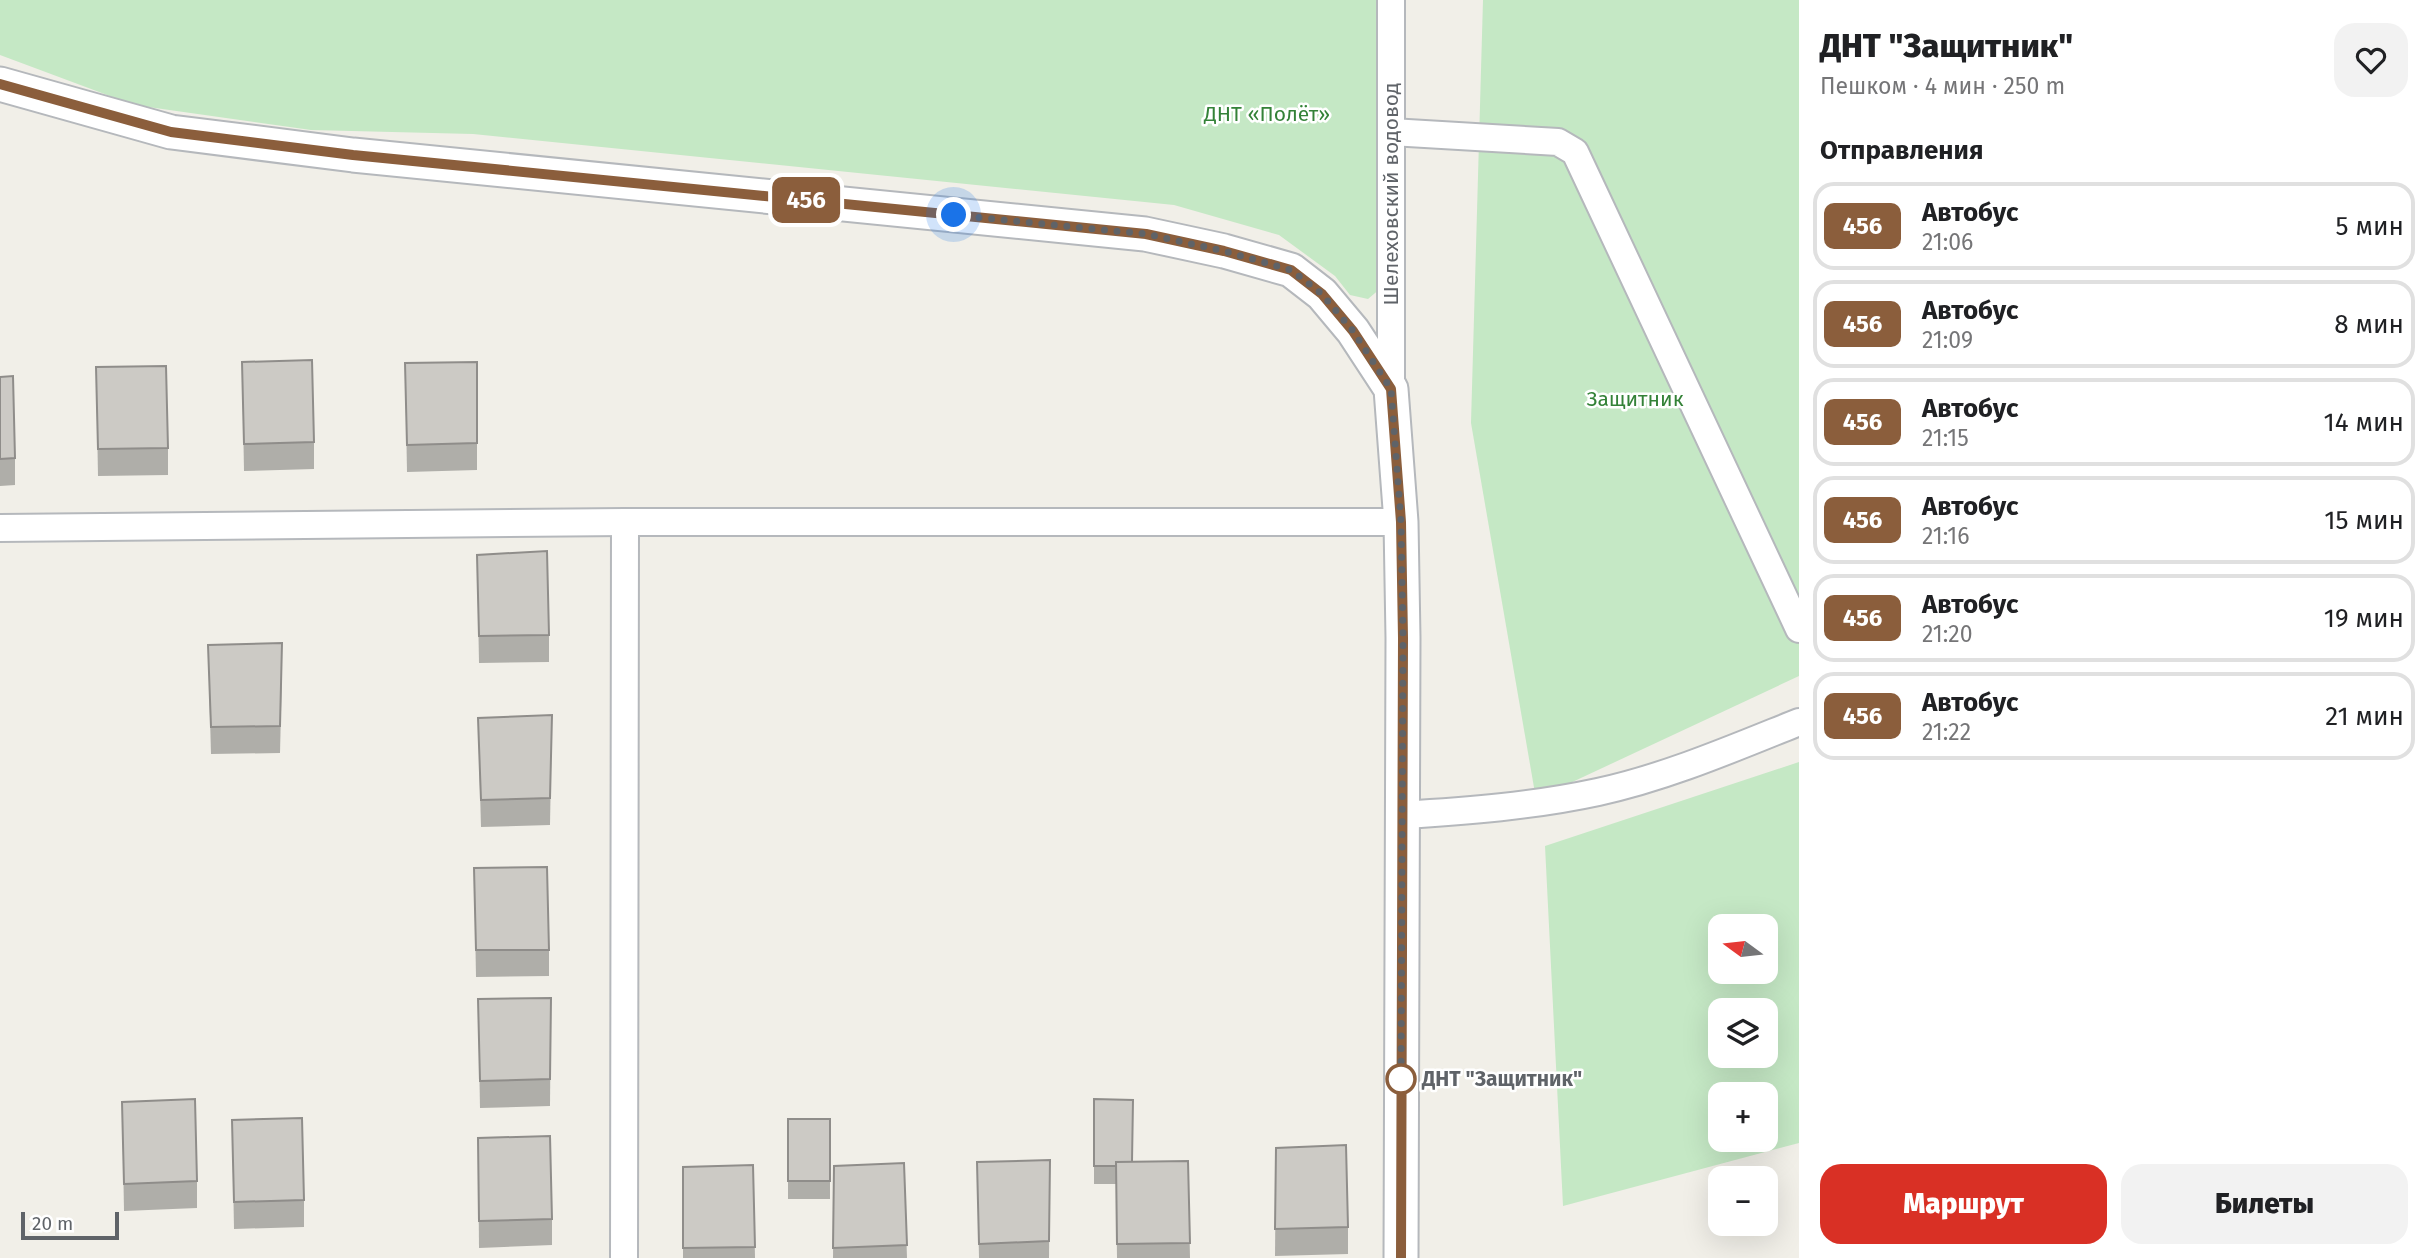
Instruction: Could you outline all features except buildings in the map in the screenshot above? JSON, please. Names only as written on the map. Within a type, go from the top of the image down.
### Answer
[{"type":"street","name":"Шелеховский водовод","points":[[1391,0],[1391,389]]},
{"type":"street","points":[[0,84],[171,132],[353,155],[1146,234],[1291,270],[1322,294],[1353,331],[1391,389],[1401,522],[1402,1258]]},
{"type":"street","points":[[1391,132],[1558,142],[1575,152],[1799,629]]},
{"type":"street","points":[[0,528],[625,522],[1401,522]]},
{"type":"street","points":[[624,1258],[625,522]]},
{"type":"street","points":[[1402,816],[1498,809],[1600,792],[1703,760],[1799,722]]},
{"type":"green space","name":"ДНТ «Полёт»","points":[[0,0],[1378,0],[1387,258],[1381,288],[1368,299],[1350,295],[1335,276],[1279,235],[1174,205],[473,134],[311,130],[134,105],[0,55]]},
{"type":"green space","name":"Защитник","points":[[1483,0],[1799,0],[1799,676],[1536,799],[1471,423]]},
{"type":"green space","points":[[1799,762],[1799,1143],[1778,1149],[1778,1082],[1708,1082],[1708,1152],[1765,1152],[1563,1206],[1545,846]]},
{"type":"bus line","name":"456","points":[[0,84],[171,132],[353,155],[1146,234],[1224,251],[1291,270],[1322,294],[1353,331],[1391,389],[1401,522],[1403,638],[1401,1258]]},
{"type":"place","name":"ДНТ \"Защитник\"","points":[[1401,1079]]},
{"type":"route","points":[[954,215],[1146,234],[1224,251],[1291,270],[1322,294],[1353,331],[1391,389],[1401,522],[1403,638],[1401,1084],[1401,1079]]}]
